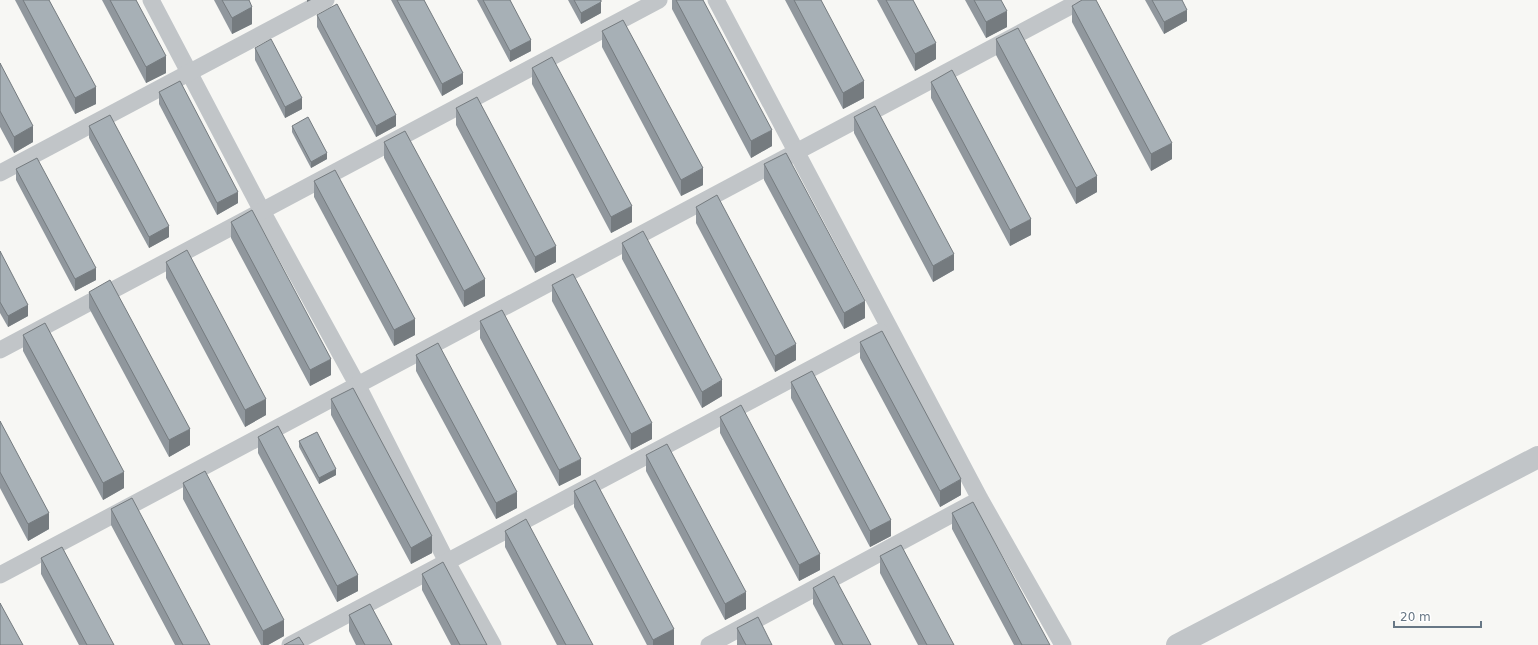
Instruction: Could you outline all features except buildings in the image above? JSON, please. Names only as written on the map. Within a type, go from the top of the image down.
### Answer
[{"type":"street","points":[[1177,645],[1538,457]]},
{"type":"lane","points":[[151,0],[262,211],[358,386],[447,562],[493,645]]},
{"type":"lane","points":[[0,172],[326,0]]},
{"type":"lane","points":[[0,350],[659,0]]},
{"type":"lane","points":[[716,0],[980,499],[1063,645]]},
{"type":"lane","points":[[0,576],[358,386],[795,150],[1082,0]]},
{"type":"lane","points":[[290,645],[890,328]]},
{"type":"lane","points":[[709,645],[980,499]]}]
